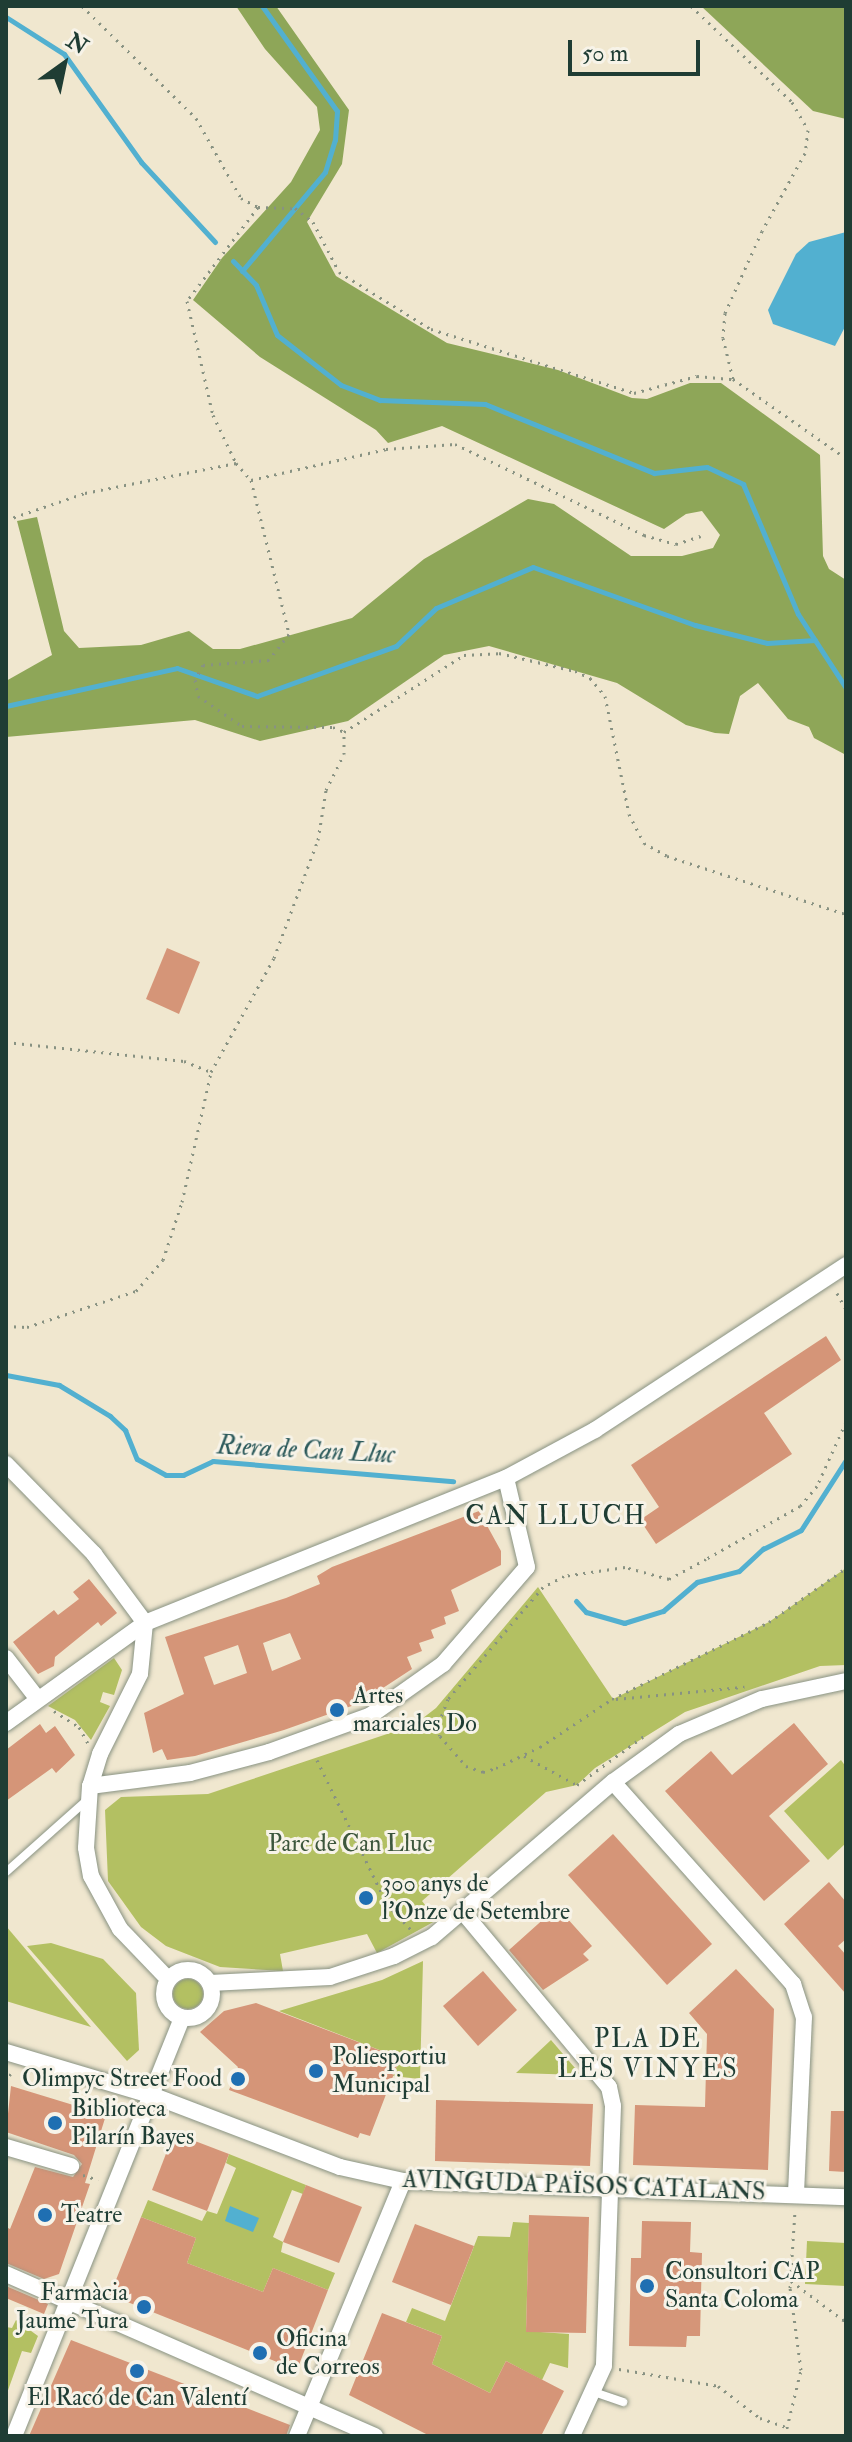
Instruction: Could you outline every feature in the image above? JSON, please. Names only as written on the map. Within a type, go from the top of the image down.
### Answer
[{"type":"street","points":[[6,1723],[40,1703],[145,1623],[506,1478],[595,1430],[846,1265]]},
{"type":"street","points":[[6,1464],[94,1554],[145,1623],[140,1674],[100,1754],[90,1792],[86,1848],[102,1902],[168,1979]]},
{"type":"street","points":[[90,1792],[190,1773],[269,1752],[371,1715],[443,1664],[527,1567],[506,1478]]},
{"type":"street","points":[[6,1658],[40,1703]]},
{"type":"street","points":[[168,1979],[190,1970],[210,1983],[289,1982],[358,1971],[432,1937],[613,1782],[679,1734],[720,1715],[802,1688],[846,1681]]},
{"type":"street","points":[[613,1782],[793,1984],[804,2017],[796,2195]]},
{"type":"street","points":[[463,1912],[607,2083],[613,2106],[604,2366],[572,2436]]},
{"type":"street","points":[[168,1979],[164,2002],[182,2018]]},
{"type":"street","points":[[182,2018],[204,2013],[212,1999],[210,1983]]},
{"type":"street","points":[[14,2436],[154,2096],[182,2018]]},
{"type":"street","name":"AVINGUDA PAÏSOS CATALANS","points":[[6,2052],[154,2096],[340,2167],[403,2181],[846,2197]]},
{"type":"street","points":[[6,2147],[71,2166]]},
{"type":"street","points":[[297,2436],[403,2181]]},
{"type":"street","points":[[6,2274],[312,2405],[375,2436]]},
{"type":"lane","points":[[6,1872],[90,1792]]},
{"type":"lane","points":[[594,2392],[623,2402]]},
{"type":"path","points":[[82,6],[196,118],[225,177],[241,198],[258,207],[295,208],[313,222],[339,272],[450,338],[634,393],[697,376],[733,379],[846,458]]},
{"type":"path","points":[[691,6],[792,102],[808,130],[805,153],[762,231],[725,313],[723,338],[733,379]]},
{"type":"path","points":[[258,207],[187,301],[210,404],[236,463],[251,480],[289,634],[269,660],[203,665],[195,680],[198,696],[242,726],[333,727],[344,732]]},
{"type":"path","points":[[251,480],[386,449],[455,444],[644,535],[676,544],[701,536]]},
{"type":"path","points":[[6,520],[85,493],[236,463]]},
{"type":"path","points":[[344,732],[464,655],[499,653],[575,671],[590,678],[605,696],[629,814],[644,843],[667,856],[846,914]]},
{"type":"path","points":[[6,1326],[27,1327],[100,1304],[151,1280],[182,1202],[211,1072],[274,958],[318,840],[326,790],[344,754],[344,732]]},
{"type":"path","points":[[6,1042],[184,1061],[211,1072]]},
{"type":"path","points":[[846,1422],[817,1486],[800,1506],[706,1559],[669,1579],[625,1567],[564,1576],[543,1587],[448,1699],[437,1727],[466,1766],[483,1772],[524,1756],[612,1699],[769,1622],[846,1568]]},
{"type":"path","points":[[612,1699],[748,1687]]},
{"type":"path","points":[[40,1703],[79,1727],[91,1748]]},
{"type":"path","points":[[524,1756],[577,1785]]},
{"type":"path","points":[[317,1760],[387,1904],[415,1934]]},
{"type":"path","points":[[785,2436],[801,2370],[790,2280],[796,2195]]},
{"type":"path","points":[[790,2280],[846,2322]]},
{"type":"path","points":[[604,2366],[718,2386],[760,2418],[789,2428]]},
{"type":"green space","points":[[236,6],[276,6],[349,110],[342,164],[307,222],[336,276],[447,343],[558,370],[632,398],[647,399],[690,383],[721,383],[820,455],[823,556],[829,569],[846,580],[846,755],[814,738],[809,727],[788,719],[758,683],[740,696],[729,734],[715,733],[686,725],[617,683],[489,646],[444,655],[348,721],[260,741],[195,720],[6,737],[6,681],[52,655],[17,521],[37,517],[64,631],[79,648],[141,645],[189,631],[213,649],[240,649],[352,618],[424,559],[528,499],[554,504],[631,556],[682,556],[713,548],[720,535],[702,511],[686,514],[664,529],[442,426],[388,443],[376,430],[260,357],[193,300],[222,258],[291,182],[320,130],[317,107],[265,49]]},
{"type":"green space","points":[[701,6],[846,6],[846,119],[813,111]]},
{"type":"green space","name":"Parc de Can Lluc","points":[[846,1568],[846,1665],[820,1666],[685,1712],[595,1768],[577,1785],[546,1792],[422,1901],[437,1920],[377,1953],[367,1934],[280,1954],[283,1971],[220,1967],[166,1946],[141,1927],[108,1881],[105,1810],[121,1797],[208,1794],[414,1725],[436,1708],[538,1587],[613,1699],[769,1622]]},
{"type":"green space","points":[[114,1658],[122,1670],[114,1695],[103,1692],[100,1702],[110,1706],[91,1740],[75,1720],[48,1706]]},
{"type":"green space","points":[[841,1760],[846,1767],[846,1843],[828,1860],[784,1811]]},
{"type":"green space","points":[[6,1926],[91,2027],[6,2001]]},
{"type":"green space","points":[[51,1943],[103,1959],[136,1993],[139,2050],[127,2061],[27,1946]]},
{"type":"green space","points":[[423,1961],[420,2079],[393,2076],[400,2058],[279,2011],[382,1980]]},
{"type":"green space","points":[[188,1979],[199,1983],[203,1994],[199,2005],[188,2009],[177,2005],[173,1994],[177,1983]]},
{"type":"green space","points":[[551,2040],[581,2075],[516,2073]]},
{"type":"green space","points":[[229,2154],[306,2185],[303,2194],[292,2190],[273,2237],[283,2242],[281,2252],[335,2273],[328,2290],[273,2268],[263,2292],[187,2263],[196,2238],[141,2217],[148,2200],[202,2221],[207,2211],[217,2214],[236,2168],[226,2163]]},
{"type":"green space","points":[[513,2222],[529,2223],[526,2331],[569,2334],[568,2368],[550,2363],[542,2380],[506,2361],[490,2393],[432,2364],[442,2336],[406,2322],[412,2308],[445,2321],[478,2236],[510,2237]]},
{"type":"green space","points":[[807,2241],[846,2243],[846,2286],[805,2284]]},
{"type":"green space","points":[[16,2320],[38,2336],[31,2353],[22,2351],[6,2396],[6,2327],[12,2328]]},
{"type":"water","points":[[846,232],[846,325],[835,346],[773,324],[768,310],[796,254],[809,242]]},
{"type":"water","points":[[230,2206],[259,2218],[253,2232],[225,2221]]},
{"type":"building","points":[[167,948],[200,962],[179,1014],[146,999]]},
{"type":"building","points":[[826,1336],[841,1360],[764,1413],[792,1454],[656,1544],[640,1520],[659,1507],[631,1465]]},
{"type":"building","points":[[479,1511],[501,1551],[501,1565],[451,1590],[459,1611],[444,1617],[446,1624],[431,1630],[434,1638],[419,1643],[422,1651],[407,1657],[412,1669],[360,1703],[284,1730],[195,1756],[167,1760],[162,1749],[153,1753],[144,1713],[184,1694],[165,1637],[320,1584],[317,1576],[332,1567]],"holes":[[[290,1633],[301,1659],[272,1671],[263,1643]],[[238,1645],[247,1673],[214,1685],[204,1657]]]},
{"type":"building","points":[[89,1579],[117,1613],[101,1626],[98,1622],[55,1657],[54,1666],[38,1674],[13,1642],[54,1610],[58,1615],[79,1599],[73,1592]]},
{"type":"building","points":[[794,1723],[828,1764],[769,1816],[810,1861],[764,1901],[665,1791],[711,1751],[732,1775]]},
{"type":"building","points":[[40,1724],[46,1733],[55,1726],[75,1755],[56,1773],[52,1768],[6,1801],[6,1750]]},
{"type":"building","points":[[613,1834],[712,1944],[667,1985],[568,1875]]},
{"type":"building","points":[[829,1882],[846,1902],[846,1939],[838,1946],[846,1955],[846,1994],[784,1924]]},
{"type":"building","points":[[557,1907],[592,1946],[583,1954],[589,1960],[543,1990],[509,1950]]},
{"type":"building","points":[[736,1969],[774,2009],[768,2170],[633,2165],[635,2105],[705,2107],[707,2034],[689,2013]]},
{"type":"building","points":[[483,1971],[517,2010],[478,2046],[443,2006]]},
{"type":"building","name":"Poliesportiu Municipal","points":[[256,2003],[400,2058],[370,2136],[360,2133],[358,2138],[229,2090],[238,2067],[200,2032],[224,2011]]},
{"type":"building","points":[[11,2086],[106,2115],[85,2183],[90,2184],[59,2274],[44,2279],[6,2263],[6,2227],[10,2229],[35,2167],[73,2177],[82,2164],[74,2155],[6,2132]]},
{"type":"building","points":[[436,2100],[593,2104],[590,2166],[435,2161]]},
{"type":"building","points":[[831,2111],[846,2111],[846,2172],[829,2171]]},
{"type":"building","points":[[174,2133],[229,2154],[207,2211],[152,2190]]},
{"type":"building","points":[[306,2185],[362,2207],[339,2263],[283,2242]]},
{"type":"building","points":[[529,2215],[589,2217],[586,2333],[526,2332]]},
{"type":"building","points":[[141,2217],[196,2238],[187,2263],[263,2292],[273,2268],[328,2290],[297,2370],[110,2295]]},
{"type":"building","name":"Consultori CAP Santa Coloma","points":[[642,2221],[691,2222],[690,2252],[702,2253],[700,2336],[687,2336],[686,2347],[629,2346],[631,2258],[641,2258]]},
{"type":"building","points":[[415,2224],[474,2246],[451,2305],[392,2282]]},
{"type":"building","points":[[6,2286],[48,2304],[44,2314],[6,2298]]},
{"type":"building","points":[[382,2313],[442,2336],[432,2364],[490,2393],[506,2361],[564,2391],[541,2436],[430,2436],[349,2395]]},
{"type":"building","points":[[71,2340],[290,2425],[286,2436],[29,2436]]},
{"type":"waterway","points":[[242,271],[325,172],[335,140],[337,111],[262,6]]},
{"type":"waterway","points":[[6,17],[64,54],[141,162],[215,242]]},
{"type":"waterway","points":[[233,261],[256,285],[277,335],[341,385],[380,400],[485,404],[654,473],[707,467],[743,484],[798,614],[846,688]]},
{"type":"waterway","points":[[6,706],[177,668],[257,696],[396,646],[436,608],[533,567],[695,625],[767,643],[815,640]]},
{"type":"waterway","name":"Riera de Can Lluc","points":[[6,1375],[59,1385],[110,1416],[125,1430],[137,1459],[166,1475],[183,1475],[213,1461],[453,1481]]},
{"type":"waterway","name":"Riera de Can Lluc","points":[[576,1601],[586,1612],[624,1623],[663,1611],[697,1582],[739,1571],[763,1549],[801,1530],[846,1460]]},
{"type":"place","name":"Artes marciales Do","points":[[337,1710]]},
{"type":"place","name":"300 anys de l'Onze de Setembre","points":[[366,1898]]},
{"type":"place","name":"Poliesportiu Municipal","points":[[316,2071]]},
{"type":"place","name":"Olimpyc Street Food","points":[[238,2079]]},
{"type":"place","name":"Biblioteca Pilarín Bayes","points":[[55,2123]]},
{"type":"place","name":"Teatre","points":[[45,2215]]},
{"type":"place","name":"Consultori CAP Santa Coloma","points":[[647,2286]]},
{"type":"place","name":"Farmàcia Jaume Tura","points":[[144,2307]]},
{"type":"place","name":"Oficina de Correos","points":[[260,2353]]},
{"type":"place","name":"El Racó de Can Valentí","points":[[137,2371]]},
{"type":"district","name":"CAN LLUCH","points":[[556,1517]]},
{"type":"district","name":"PLA DE LES VINYES","points":[[648,2055]]}]
